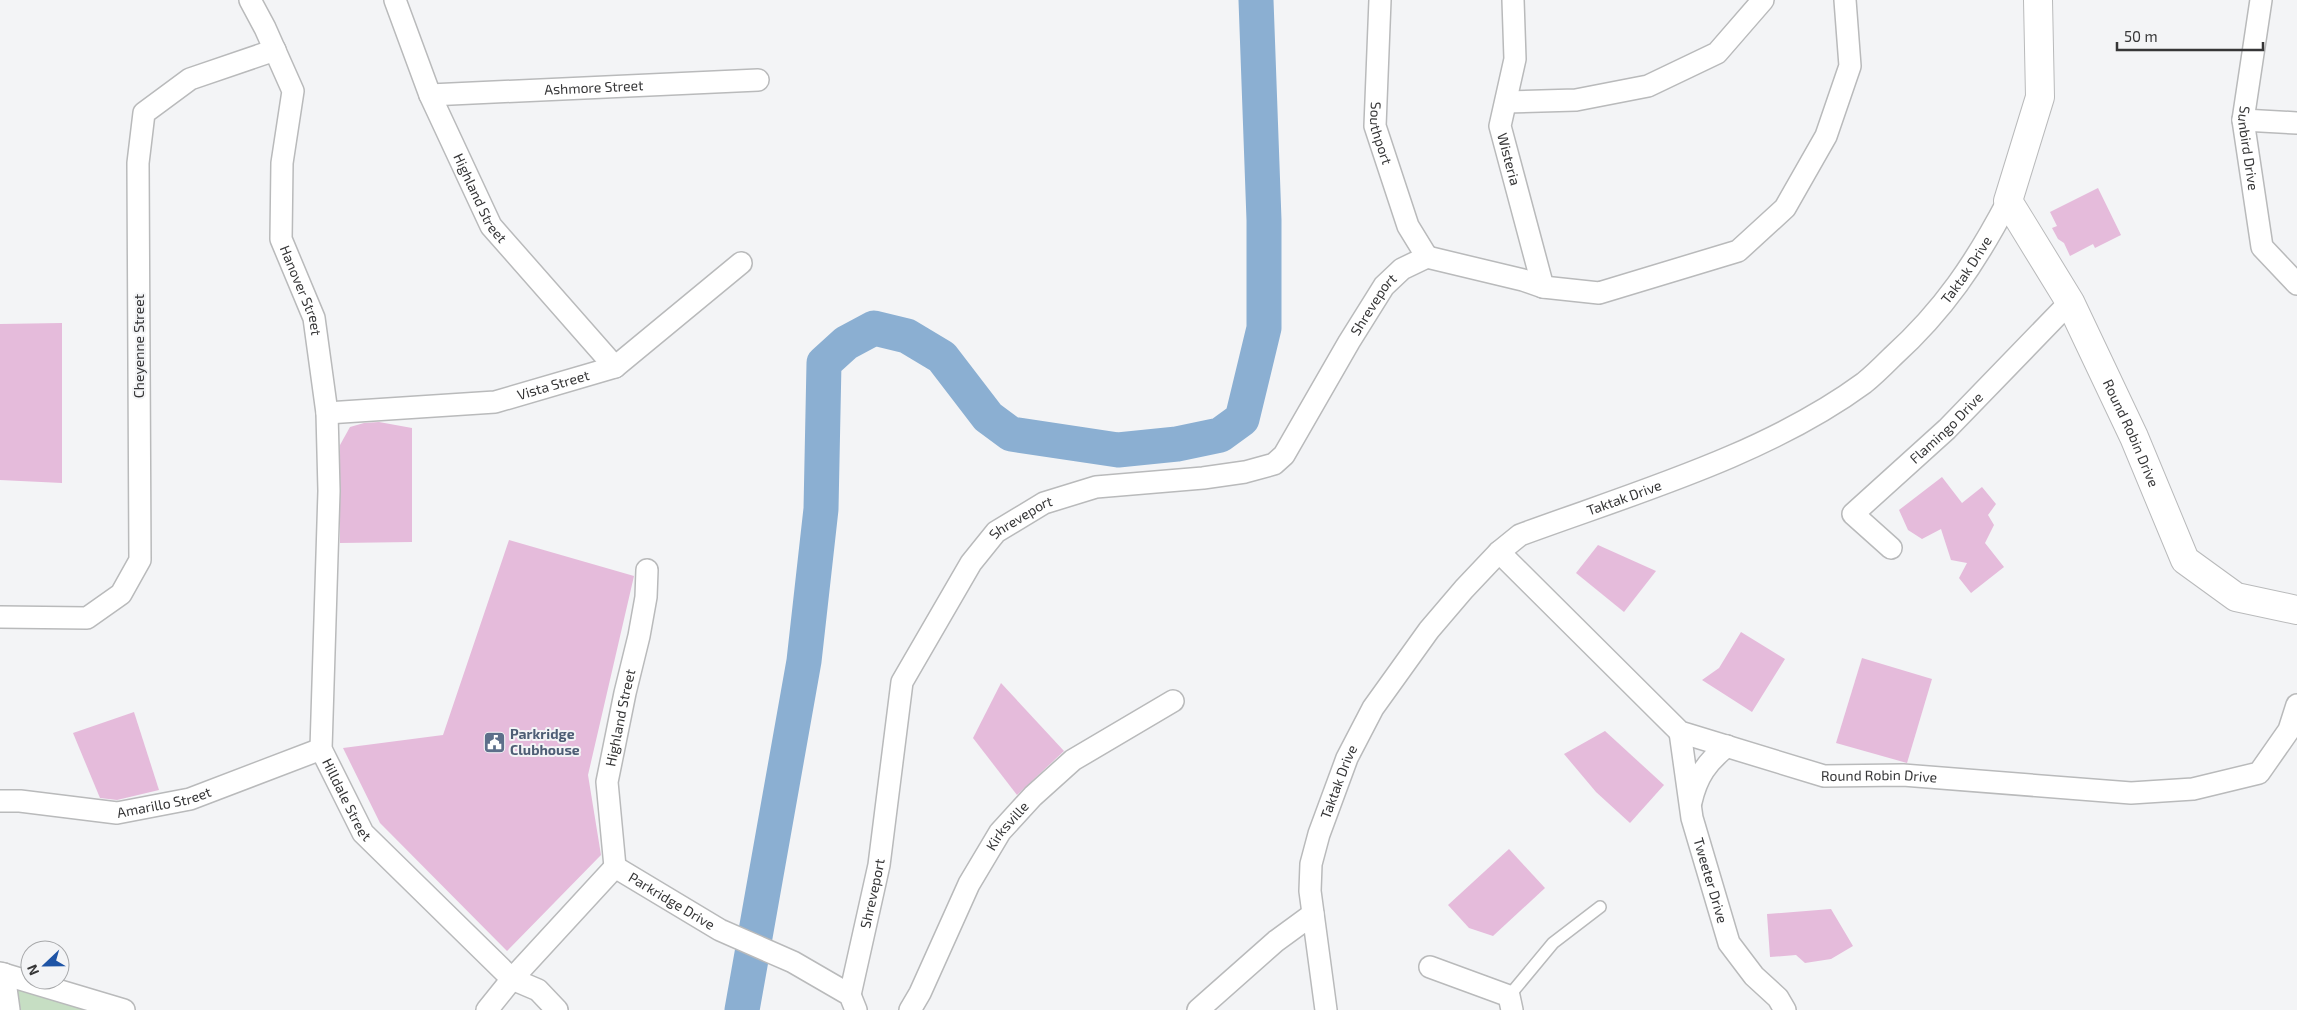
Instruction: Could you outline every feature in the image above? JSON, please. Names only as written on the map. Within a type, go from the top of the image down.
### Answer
[{"type":"street","name":"Hanover Street","points":[[250,0],[293,92],[282,163],[281,239],[314,318],[327,413]]},
{"type":"street","name":"Highland Street","points":[[395,0],[430,95],[491,226],[615,367]]},
{"type":"street","name":"Southport","points":[[1380,0],[1375,126],[1408,226],[1428,257]]},
{"type":"street","name":"Wisteria","points":[[1513,0],[1515,59],[1500,126],[1543,286]]},
{"type":"street","points":[[1506,102],[1576,100],[1648,86],[1717,53],[1763,0]]},
{"type":"street","points":[[1428,257],[1543,286],[1599,293],[1738,251],[1785,208],[1826,136],[1850,66],[1845,0]]},
{"type":"street","name":"Taktak Drive","points":[[1326,1010],[1310,891],[1311,864],[1319,834],[1351,750],[1373,708],[1429,630],[1499,552],[1520,534],[1688,474],[1780,434],[1831,405],[1866,382],[1906,345],[1953,294],[1985,246],[2008,201],[2040,98],[2038,0]]},
{"type":"street","name":"Sunbird Drive","points":[[2261,0],[2243,120],[2262,247],[2297,284]]},
{"type":"street","name":"Cheyenne Street","points":[[0,617],[87,618],[121,594],[140,560],[138,163],[144,113],[190,79],[275,50]]},
{"type":"street","name":"Ashmore Street","points":[[430,95],[758,80]]},
{"type":"street","points":[[2243,120],[2297,123]]},
{"type":"street","name":"Round Robin Drive","points":[[2008,201],[2070,302],[2134,437],[2185,560],[2236,597],[2297,610]]},
{"type":"street","name":"Shreveport","points":[[853,1003],[879,865],[902,682],[970,563],[996,532],[1044,502],[1096,487],[1203,478],[1244,472],[1274,464],[1284,455],[1349,342],[1384,286],[1402,269],[1428,257]]},
{"type":"street","name":"Vista Street","points":[[327,413],[494,402],[615,367],[741,263]]},
{"type":"street","name":"Flamingo Drive","points":[[1891,548],[1853,514],[1947,429],[2070,302]]},
{"type":"street","name":"Hilldale Street","points":[[327,413],[329,491],[322,749],[363,833],[512,979],[538,990],[556,1010]]},
{"type":"street","name":"Round Robin Drive","points":[[1499,552],[1680,732],[1824,776],[1903,775],[2131,793],[2193,789],[2259,773],[2289,730],[2297,705]]},
{"type":"street","name":"Highland Street","points":[[616,867],[607,782],[639,636],[646,597],[647,570]]},
{"type":"street","name":"Kirksville","points":[[910,1010],[920,993],[969,884],[1000,832],[1033,796],[1073,760],[1172,700]]},
{"type":"street","name":"Tweeter Drive","points":[[1680,732],[1692,818],[1729,943],[1754,976],[1778,998],[1785,1010]]},
{"type":"street","points":[[1690,807],[1702,771],[1727,746]]},
{"type":"street","name":"Amarillo Street","points":[[0,801],[20,801],[117,813],[190,799],[322,749]]},
{"type":"street","name":"Parkridge Drive","points":[[487,1010],[512,979],[616,867],[720,930],[793,962],[853,1003]]},
{"type":"street","points":[[1198,1010],[1276,941],[1313,914]]},
{"type":"street","points":[[1430,967],[1511,1003]]},
{"type":"street","points":[[9,1010],[2,973],[124,1010]]},
{"type":"lane","points":[[1511,1003],[1554,943],[1600,907]]},
{"type":"green space","points":[[4,974],[20,979],[20,990],[55,990],[118,1010],[9,1010]]},
{"type":"building","points":[[2098,188],[2121,235],[2095,248],[2093,244],[2070,256],[2064,243],[2058,239],[2052,228],[2057,226],[2050,212]]},
{"type":"building","points":[[62,323],[62,483],[0,480],[0,324]]},
{"type":"building","points":[[379,422],[412,428],[412,542],[340,543],[340,445],[350,427],[364,423]]},
{"type":"building","points":[[1942,477],[1962,503],[1982,487],[1996,504],[1988,515],[1994,525],[1985,543],[2004,567],[1971,593],[1959,578],[1967,563],[1951,560],[1941,529],[1922,539],[1908,530],[1899,510]]},
{"type":"building","name":"Parkridge Clubhouse","points":[[509,540],[634,576],[588,775],[601,855],[507,951],[380,823],[343,748],[443,735]]},
{"type":"building","points":[[1598,545],[1656,571],[1624,612],[1576,573]]},
{"type":"building","points":[[1741,632],[1785,659],[1752,712],[1702,680],[1719,668]]},
{"type":"building","points":[[1862,658],[1932,679],[1907,763],[1836,743]]},
{"type":"building","points":[[1001,683],[1064,751],[1017,795],[973,738]]},
{"type":"building","points":[[134,712],[159,790],[117,800],[100,798],[73,733]]},
{"type":"building","points":[[1605,731],[1664,785],[1630,823],[1596,792],[1564,754]]},
{"type":"building","points":[[1509,849],[1545,888],[1493,936],[1469,928],[1448,905]]},
{"type":"building","points":[[1831,909],[1853,946],[1831,959],[1805,963],[1796,955],[1770,957],[1767,914]]},
{"type":"waterway","points":[[742,1010],[804,661],[821,509],[824,363],[846,343],[874,328],[907,336],[942,357],[988,417],[1011,434],[1118,450],[1177,444],[1220,435],[1242,419],[1264,328],[1264,220],[1256,0]]},
{"type":"place","name":"Parkridge Clubhouse","points":[[494,742]]}]
